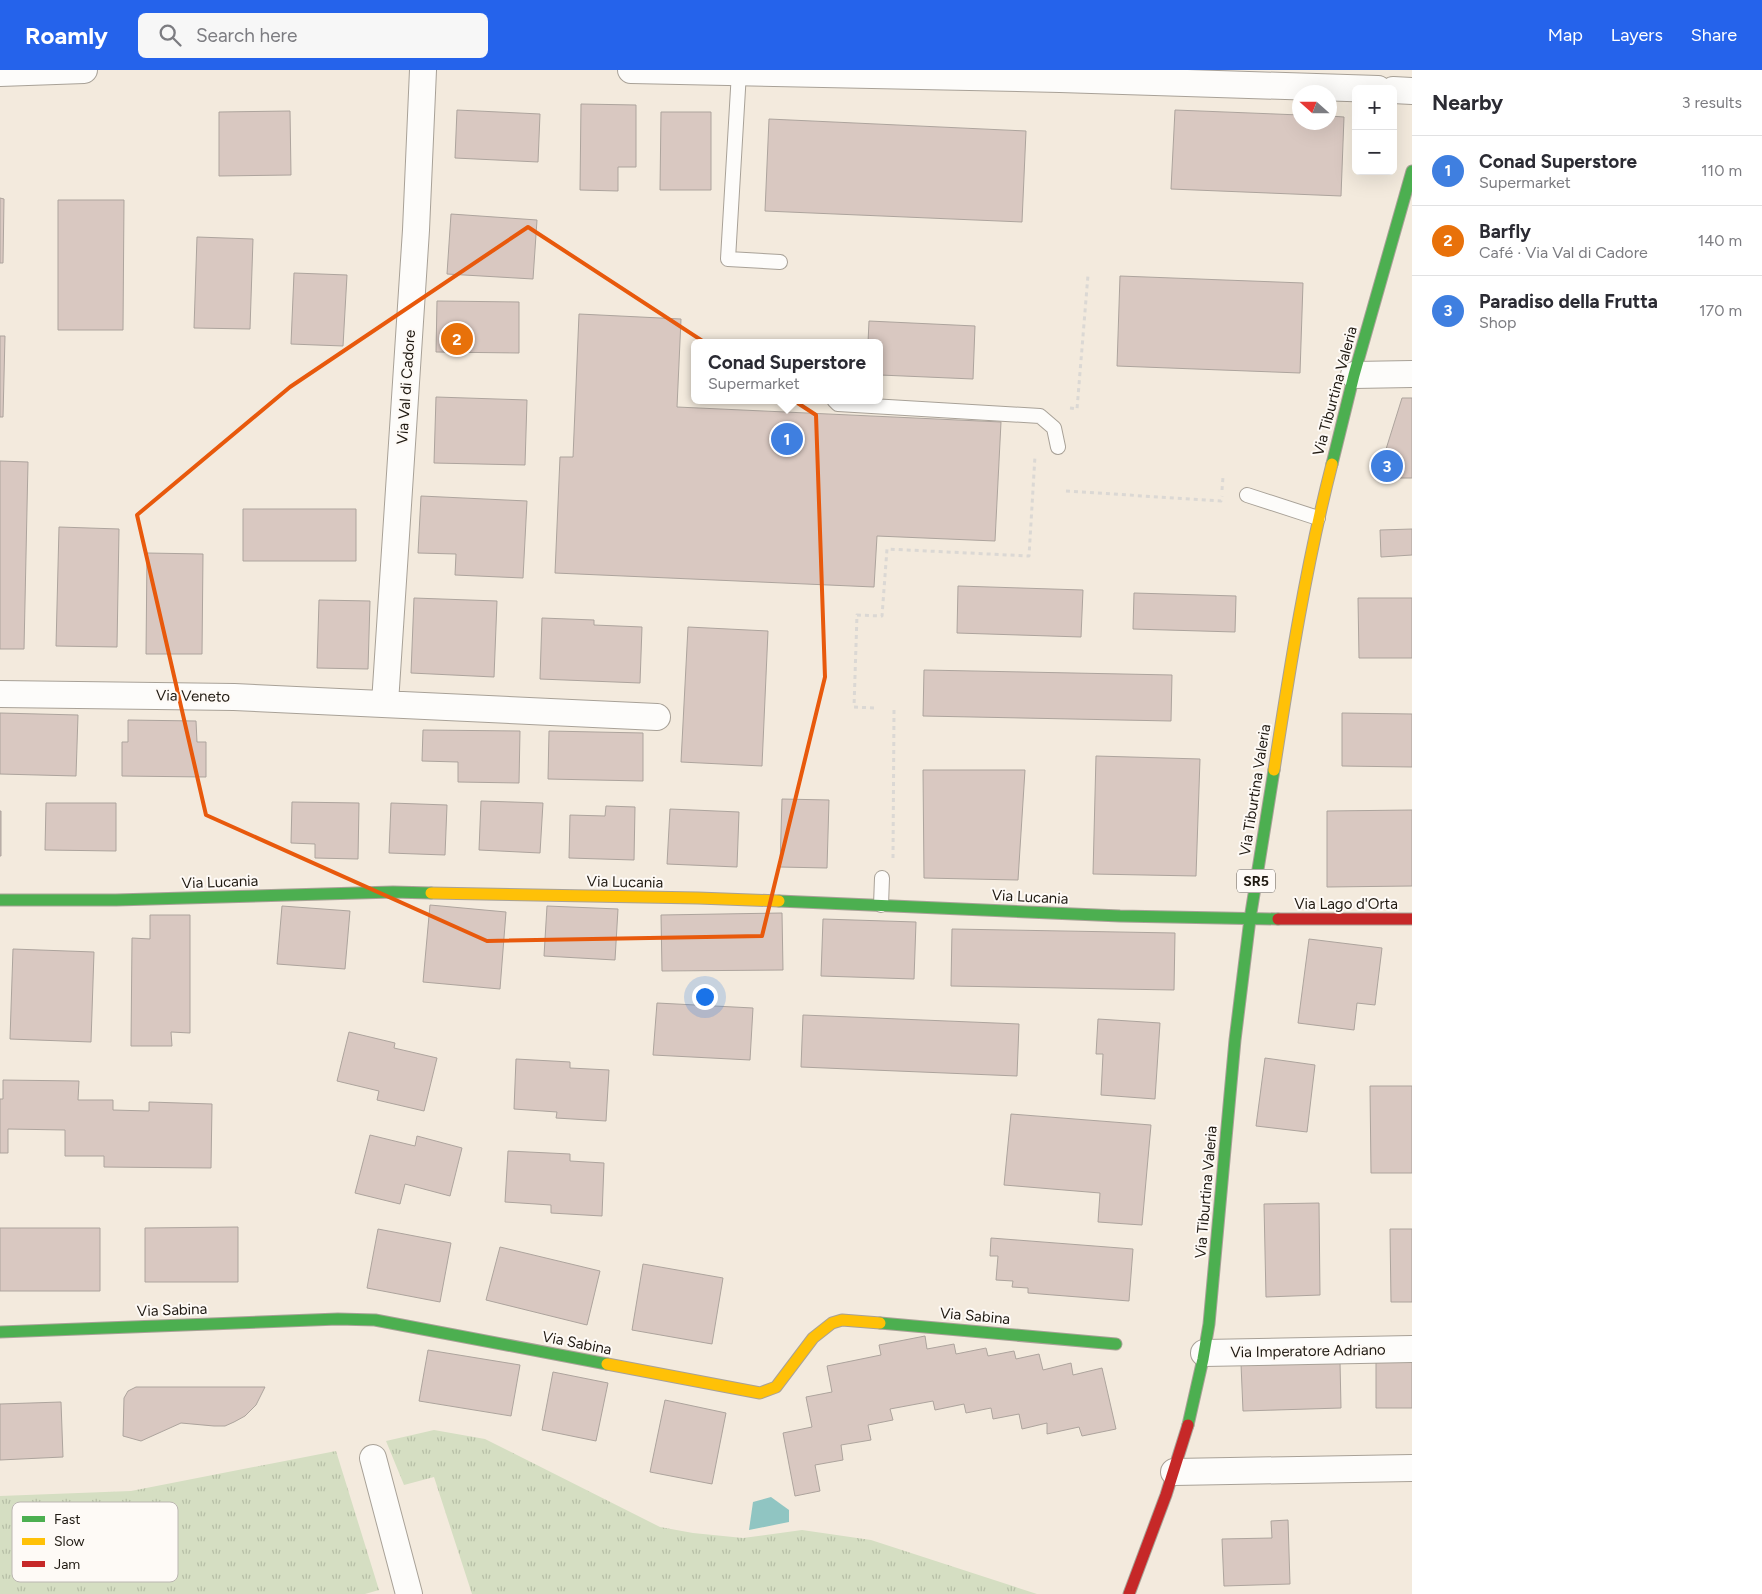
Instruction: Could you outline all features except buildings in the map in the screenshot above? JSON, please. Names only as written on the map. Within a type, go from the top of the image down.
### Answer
[{"type":"street","points":[[0,73],[84,70]]},
{"type":"street","name":"Via Val di Cadore","points":[[385,703],[416,230],[423,70]]},
{"type":"street","points":[[631,70],[1352,88]]},
{"type":"street","points":[[1397,90],[1412,91]]},
{"type":"street","name":"Via Tiburtina Valeria","points":[[1129,1594],[1150,1542],[1174,1472],[1192,1412],[1204,1353],[1210,1314],[1235,1040],[1250,919],[1299,613],[1318,518],[1354,375],[1412,171]]},
{"type":"street","points":[[1354,375],[1412,374]]},
{"type":"street","name":"Via Veneto","points":[[0,694],[234,697],[657,717]]},
{"type":"street","name":"Via Lucania","points":[[0,900],[116,900],[393,892],[698,898],[1120,916],[1250,919]]},
{"type":"street","name":"Via Lago d'Orta","points":[[1250,919],[1412,919]]},
{"type":"street","name":"Via Sabina","points":[[0,1332],[338,1319],[369,1320],[392,1322],[760,1393],[768,1392],[776,1386],[819,1332],[832,1323],[842,1320],[1116,1344]]},
{"type":"street","name":"Via Imperatore Adriano","points":[[1204,1353],[1412,1349]]},
{"type":"street","points":[[373,1458],[409,1594]]},
{"type":"street","points":[[1174,1472],[1412,1468]]},
{"type":"lane","points":[[739,72],[728,259],[780,262]]},
{"type":"lane","points":[[838,404],[1040,416],[1054,428],[1058,446]]},
{"type":"lane","points":[[1248,495],[1318,518]]},
{"type":"lane","points":[[881,905],[882,878]]},
{"type":"path","points":[[1068,408],[1077,409],[1088,275]]},
{"type":"path","points":[[874,708],[854,707],[857,615],[882,616],[887,549],[1029,556],[1035,451]]},
{"type":"path","points":[[1066,491],[1221,501]]},
{"type":"path","points":[[893,859],[894,710]]},
{"type":"highlighted area","points":[[528,227],[816,415],[825,677],[762,936],[487,941],[206,815],[137,515],[290,387]]},
{"type":"green space","points":[[434,1430],[485,1439],[660,1527],[693,1533],[743,1538],[802,1530],[871,1540],[1037,1594],[472,1594],[434,1477],[404,1485],[386,1441]]},
{"type":"green space","points":[[336,1451],[379,1590],[365,1594],[0,1594],[0,1496],[131,1491]]},
{"type":"water","points":[[771,1497],[789,1510],[789,1522],[749,1530],[753,1502]]},
{"type":"traffic: fast","points":[[1332,464],[1354,375],[1412,171]]},
{"type":"traffic: fast","points":[[1188,1425],[1209,1324],[1235,1040],[1250,919],[1274,770]]},
{"type":"traffic: fast","points":[[0,900],[116,900],[393,892],[431,893]]},
{"type":"traffic: fast","points":[[779,901],[1120,916],[1278,919]]},
{"type":"traffic: fast","points":[[0,1332],[338,1319],[375,1320],[607,1364]]},
{"type":"traffic: fast","points":[[880,1323],[1116,1344]]},
{"type":"traffic: slow","points":[[1274,770],[1306,578],[1332,464]]},
{"type":"traffic: slow","points":[[431,893],[779,901]]},
{"type":"traffic: slow","points":[[607,1364],[760,1393],[776,1387],[813,1338],[832,1323],[842,1320],[880,1323]]},
{"type":"traffic: jam","points":[[1278,919],[1412,919]]},
{"type":"traffic: jam","points":[[1129,1594],[1166,1495],[1188,1425]]},
{"type":"place","name":"Barfly","points":[[457,339]]},
{"type":"place","name":"Conad Superstore","points":[[787,439]]},
{"type":"place","name":"Paradiso della Frutta","points":[[1387,466]]}]
